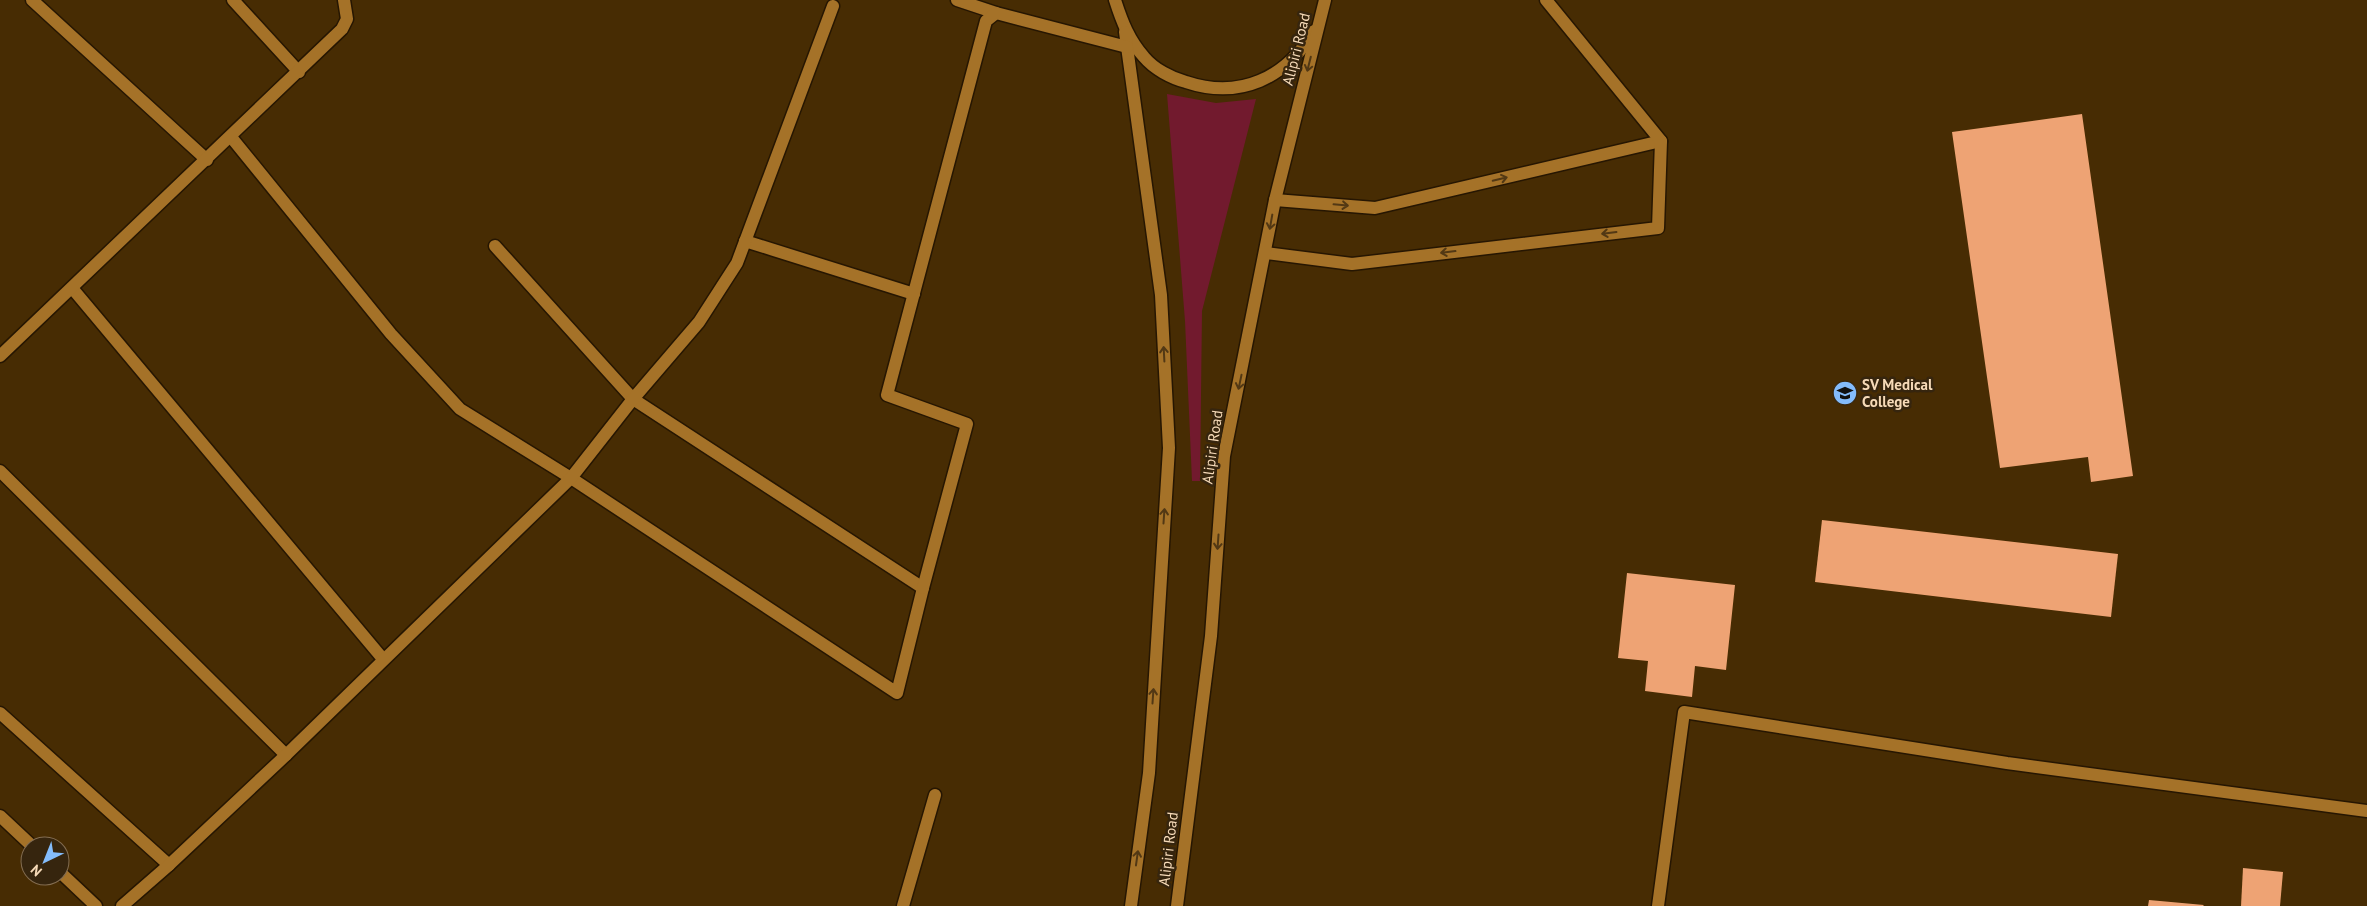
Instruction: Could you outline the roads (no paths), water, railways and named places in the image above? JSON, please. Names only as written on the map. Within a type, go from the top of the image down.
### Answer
[{"type":"street","points":[[32,0],[207,160]]},
{"type":"street","points":[[232,0],[299,72]]},
{"type":"street","points":[[2,352],[72,288],[342,30],[347,19],[344,0]]},
{"type":"street","points":[[957,0],[996,13],[1127,47]]},
{"type":"street","points":[[1115,0],[1125,32],[1145,59],[1172,78],[1204,88],[1237,88],[1268,78],[1295,58],[1314,32],[1325,0]]},
{"type":"street","name":"Alipiri Road","points":[[1177,906],[1211,636],[1224,456],[1266,253],[1275,200],[1325,0]]},
{"type":"street","points":[[1266,253],[1352,264],[1658,228],[1662,141],[1546,0]]},
{"type":"street","points":[[122,906],[169,865],[286,755],[571,478],[633,399],[699,322],[737,263],[833,6]]},
{"type":"street","points":[[231,137],[390,334],[460,409],[571,478],[897,693],[967,424],[888,395],[986,21],[996,13]]},
{"type":"street","name":"Alipiri Road","points":[[1125,32],[1161,295],[1168,448],[1149,773],[1131,906]]},
{"type":"street","points":[[1275,200],[1375,208],[1662,141]]},
{"type":"street","points":[[745,241],[914,294]]},
{"type":"street","points":[[495,246],[633,399],[923,588]]},
{"type":"street","points":[[72,288],[383,659]]},
{"type":"street","points":[[0,471],[286,755]]},
{"type":"street","points":[[0,712],[169,865]]},
{"type":"street","points":[[1658,906],[1684,712],[2007,763],[2367,811]]},
{"type":"street","points":[[903,906],[935,795]]},
{"type":"street","points":[[0,816],[21,836]]},
{"type":"street","points":[[70,881],[96,906]]},
{"type":"place","name":"SV Medical College","points":[[1845,393]]}]
